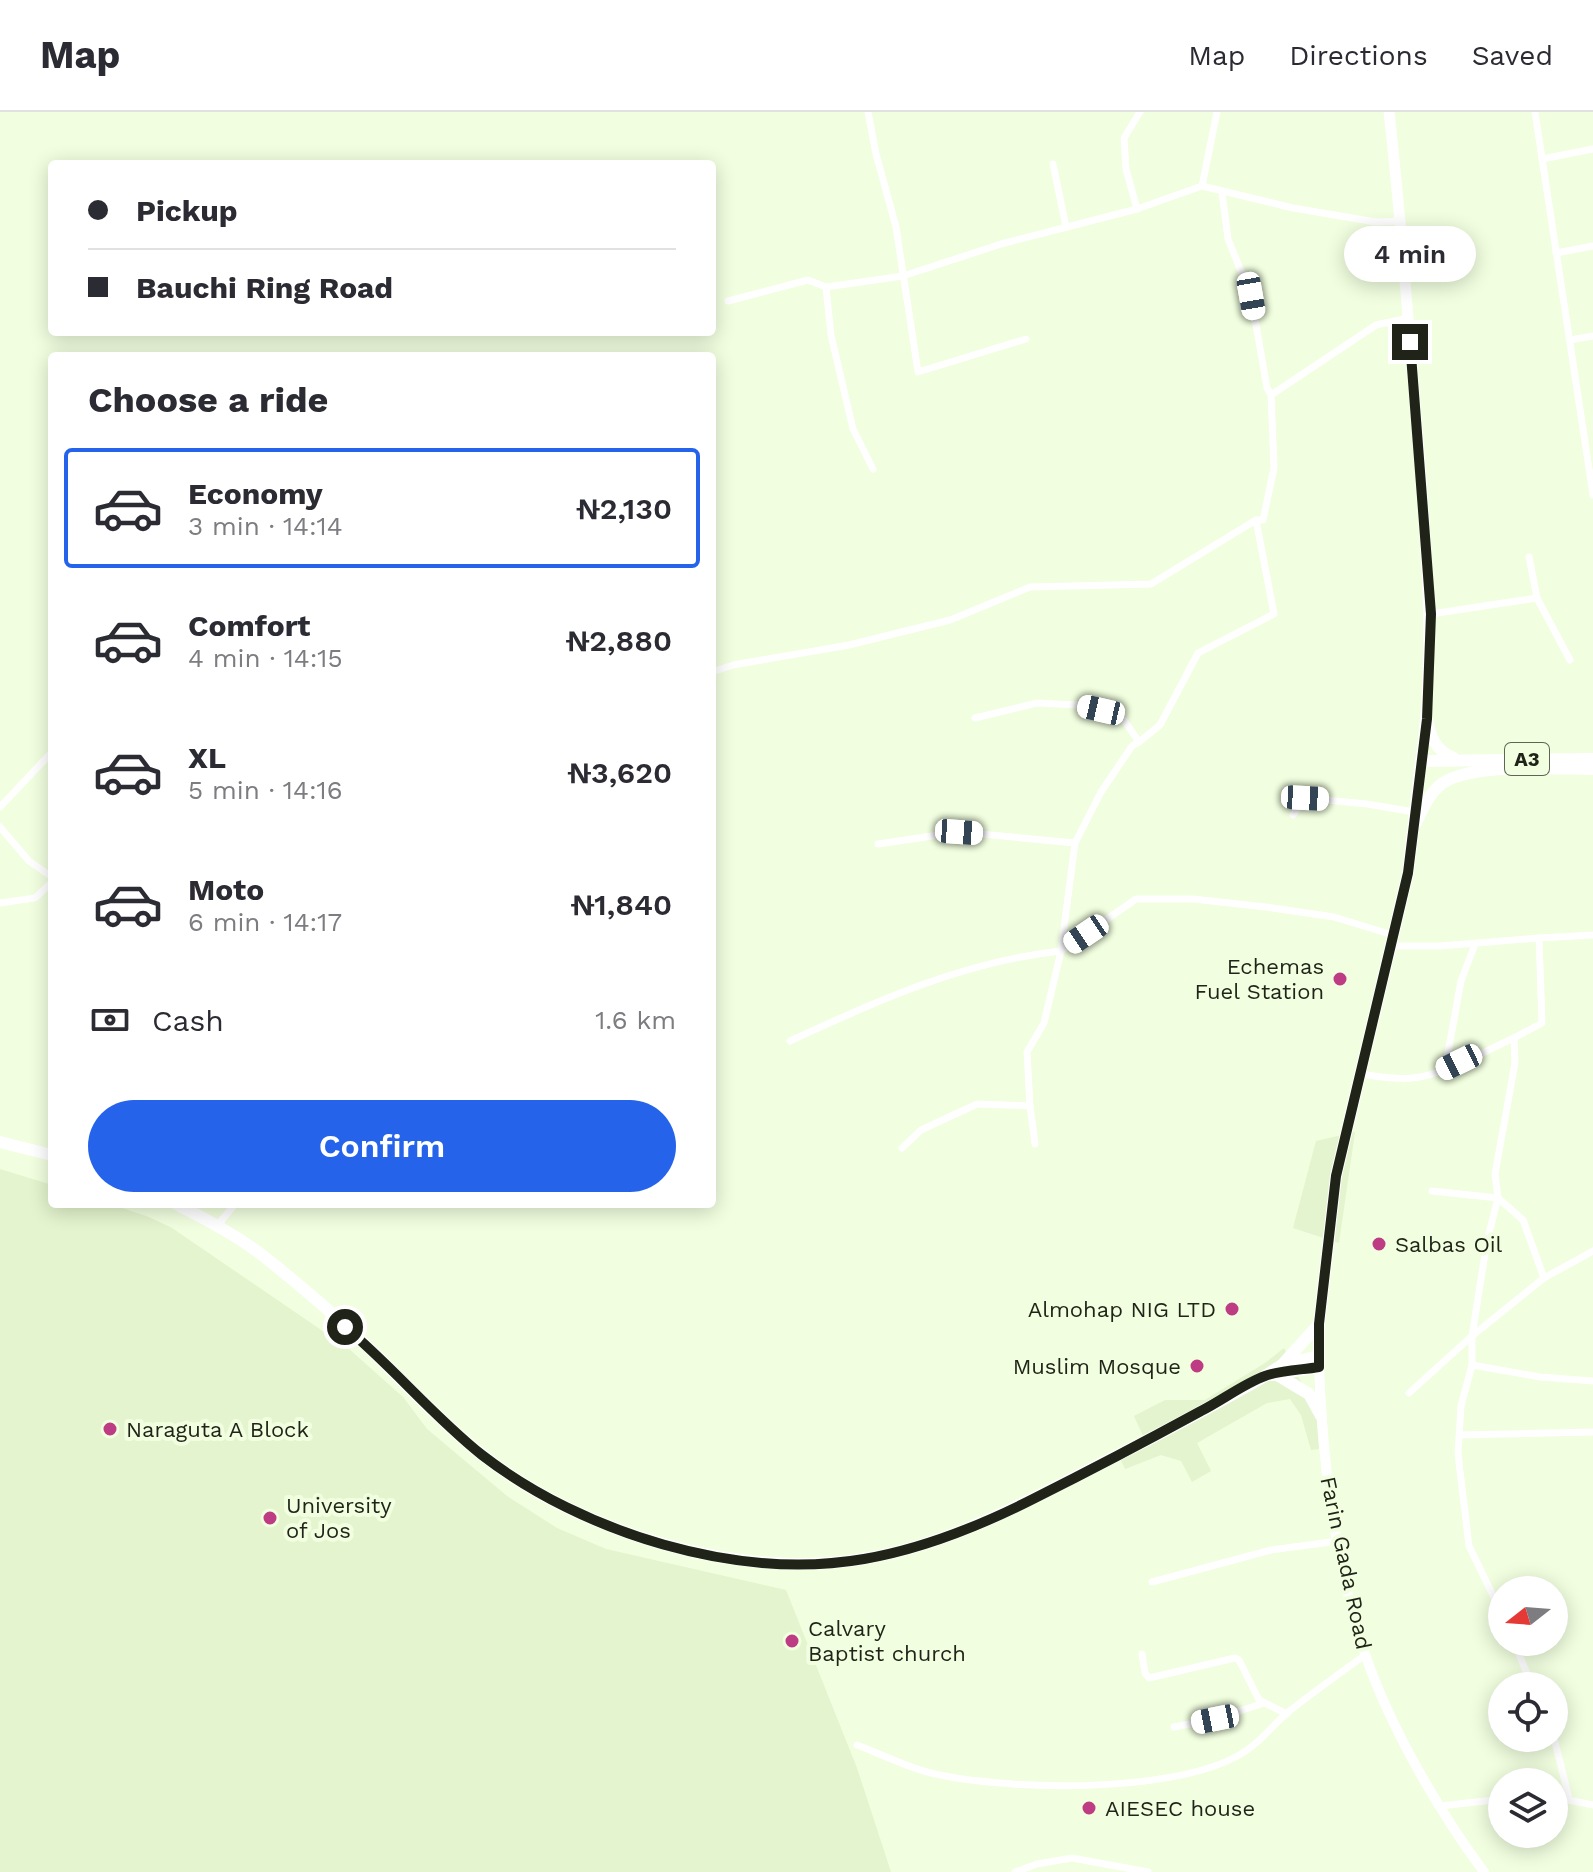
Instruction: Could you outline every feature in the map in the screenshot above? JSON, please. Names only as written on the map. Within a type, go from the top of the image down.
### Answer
[{"type":"highway","points":[[1427,719],[1431,738],[1439,749],[1461,759]]},
{"type":"highway","name":"A3","points":[[1318,1362],[1319,1324],[1334,1187],[1408,873],[1421,761],[1593,759]]},
{"type":"highway","name":"A3","points":[[1412,831],[1431,795],[1440,785],[1464,774],[1593,769]]},
{"type":"highway","points":[[0,1142],[48,1154]]},
{"type":"highway","points":[[183,1208],[265,1257],[364,1343],[481,1454],[523,1484],[611,1528],[712,1555],[796,1564],[833,1563],[893,1553],[936,1540],[1032,1500],[1275,1372],[1318,1362]]},
{"type":"highway","points":[[1275,1372],[1319,1324]]},
{"type":"highway","points":[[1275,1372],[1309,1394],[1321,1416]]},
{"type":"main road","points":[[1389,112],[1402,221],[1431,614],[1427,719],[1421,761]]},
{"type":"main road","name":"Farin Gada Road","points":[[1318,1362],[1325,1462],[1338,1541],[1365,1655],[1402,1735],[1440,1806],[1484,1872]]},
{"type":"street","points":[[868,112],[896,227],[918,372],[1026,339]]},
{"type":"street","points":[[1137,209],[1126,169],[1124,138],[1140,112]]},
{"type":"street","points":[[1202,186],[1217,112]]},
{"type":"street","points":[[1535,112],[1593,495]]},
{"type":"street","points":[[1542,159],[1593,149]]},
{"type":"street","points":[[1053,164],[1066,227]]},
{"type":"street","points":[[728,301],[808,280],[826,287],[903,276],[1001,244],[1137,209],[1202,186],[1364,220],[1402,221]]},
{"type":"street","points":[[716,671],[849,645],[950,620],[1030,587],[1151,584],[1256,520],[1263,520],[1274,468],[1271,395],[1267,388],[1251,296],[1228,239],[1222,192]]},
{"type":"street","points":[[1556,253],[1593,246]]},
{"type":"street","points":[[826,287],[831,335],[853,429],[873,469]]},
{"type":"street","points":[[1271,395],[1376,325],[1409,318]]},
{"type":"street","points":[[1570,340],[1593,336]]},
{"type":"street","points":[[1035,1144],[1027,1052],[1044,1023],[1061,951],[1075,843],[1101,792],[1132,746],[1160,725],[1198,653],[1274,614],[1256,520]]},
{"type":"street","points":[[1529,557],[1537,598],[1570,660]]},
{"type":"street","points":[[1431,614],[1537,598]]},
{"type":"street","points":[[975,718],[1037,703],[1078,705],[1124,720],[1139,742]]},
{"type":"street","points":[[0,807],[48,756]]},
{"type":"street","points":[[1293,815],[1305,798],[1414,812]]},
{"type":"street","points":[[0,827],[29,861],[48,877]]},
{"type":"street","points":[[878,844],[959,832],[1075,843]]},
{"type":"street","points":[[0,903],[35,898],[48,884]]},
{"type":"street","points":[[790,1041],[928,982],[1032,954],[1061,951],[1136,899],[1193,899],[1334,917],[1392,941],[1475,944],[1593,935]]},
{"type":"street","points":[[1360,1074],[1412,1078],[1445,1069],[1542,1023],[1539,938]]},
{"type":"street","points":[[1445,1069],[1461,981],[1475,944]]},
{"type":"street","points":[[1488,1584],[1469,1546],[1458,1454],[1461,1406],[1472,1365],[1472,1336],[1487,1241],[1498,1198],[1495,1174],[1515,1063],[1514,1038]]},
{"type":"street","points":[[902,1148],[921,1130],[977,1104],[1030,1106]]},
{"type":"street","points":[[1432,1191],[1498,1198],[1523,1220],[1544,1278]]},
{"type":"street","points":[[217,1226],[232,1208]]},
{"type":"street","points":[[1409,1393],[1472,1336],[1544,1278],[1593,1251]]},
{"type":"street","points":[[1472,1365],[1540,1377],[1593,1381]]},
{"type":"street","points":[[1460,1435],[1593,1432]]},
{"type":"street","points":[[1152,1582],[1271,1550],[1338,1541]]},
{"type":"street","points":[[1142,1654],[1145,1673],[1149,1678],[1235,1658],[1239,1660],[1256,1696],[1287,1714]]},
{"type":"street","points":[[857,1745],[929,1773],[993,1785],[1119,1785],[1190,1773],[1246,1751],[1287,1714],[1365,1655]]},
{"type":"street","points":[[1174,1727],[1215,1719],[1264,1703]]},
{"type":"street","points":[[1558,1752],[1569,1798],[1593,1805]]},
{"type":"street","points":[[1440,1806],[1488,1801]]},
{"type":"street","points":[[1015,1872],[1037,1864],[1072,1858],[1148,1872]]},
{"type":"shaded area","points":[[1355,1132],[1339,1243],[1293,1228],[1316,1141]]},
{"type":"shaded area","name":"University of Jos","points":[[0,1169],[48,1184],[48,1208],[122,1208],[172,1228],[349,1349],[403,1397],[427,1429],[507,1496],[557,1528],[606,1549],[786,1590],[857,1768],[891,1872],[0,1872]]},
{"type":"shaded area","points":[[1284,1348],[1316,1412],[1319,1449],[1311,1450],[1301,1415],[1290,1399],[1267,1403],[1197,1443],[1211,1471],[1192,1482],[1181,1461],[1161,1455],[1125,1469],[1116,1450],[1143,1436],[1134,1416],[1165,1400],[1205,1400]]},
{"type":"place","name":"Echemas Fuel Station","points":[[1340,979]]},
{"type":"place","name":"Salbas Oil","points":[[1379,1244]]},
{"type":"place","name":"Almohap NIG LTD","points":[[1232,1309]]},
{"type":"place","name":"Muslim Mosque","points":[[1197,1366]]},
{"type":"place","name":"Naraguta A Block","points":[[110,1429]]},
{"type":"place","name":"University of Jos","points":[[270,1518]]},
{"type":"place","name":"Calvary Baptist church","points":[[792,1641]]},
{"type":"place","name":"AIESEC house","points":[[1089,1808]]},
{"type":"route","points":[[345,1327],[481,1454],[523,1484],[565,1507],[611,1528],[659,1543],[712,1555],[796,1564],[863,1559],[936,1540],[1032,1500],[1265,1376],[1319,1367],[1319,1324],[1336,1176],[1408,873],[1427,719],[1431,614],[1410,342]]}]
